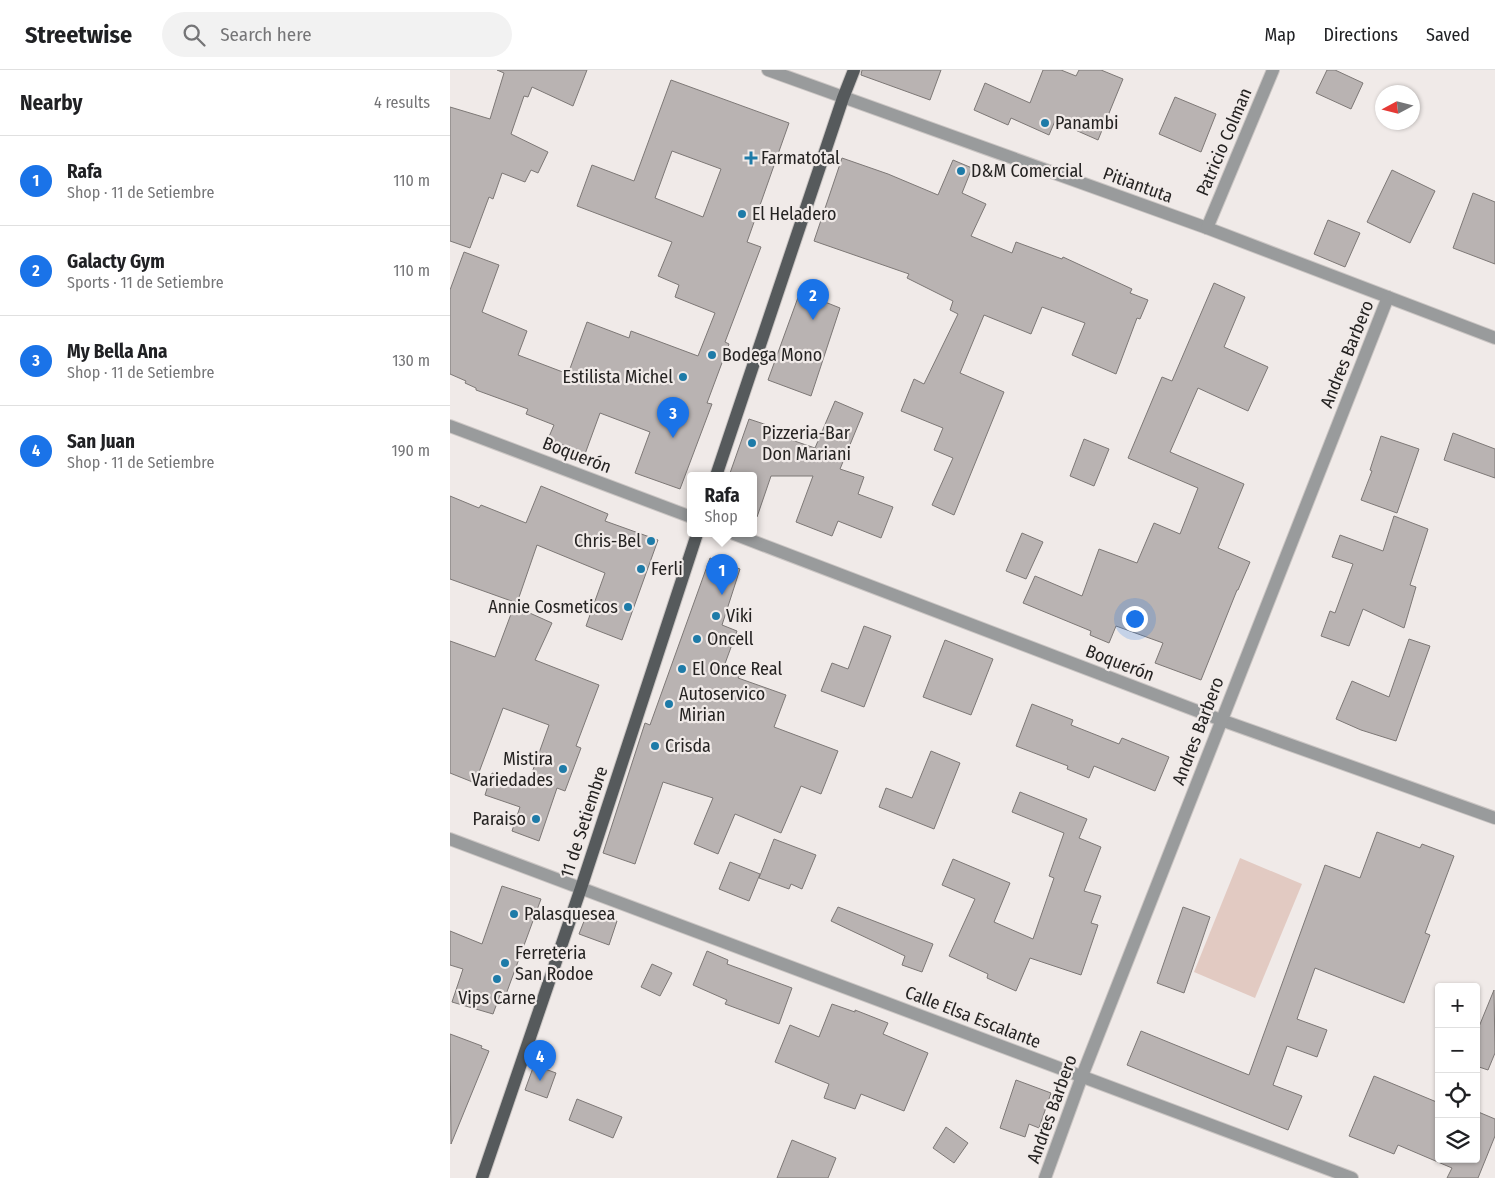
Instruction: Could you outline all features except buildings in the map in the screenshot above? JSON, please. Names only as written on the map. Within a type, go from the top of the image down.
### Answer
[{"type":"main road","points":[[717,472],[854,70]]},
{"type":"main road","name":"11 de Setiembre","points":[[482,1178],[581,888],[696,537]]},
{"type":"street","name":"Pitiantuta","points":[[768,70],[1207,228],[1495,338]]},
{"type":"street","name":"Patricio Colman","points":[[1207,228],[1273,70]]},
{"type":"street","name":"Andres Barbero","points":[[1045,1178],[1082,1076],[1388,297]]},
{"type":"street","name":"Boquerón","points":[[450,426],[687,515]]},
{"type":"street","name":"Boquerón","points":[[742,537],[1221,720],[1495,818]]},
{"type":"street","name":"Calle Elsa Escalante","points":[[450,838],[1352,1178]]},
{"type":"shaded area","points":[[1240,858],[1302,884],[1255,998],[1194,972]]},
{"type":"place","name":"Panambi","points":[[1045,123]]},
{"type":"place","name":"Farmatotal","points":[[751,158]]},
{"type":"place","name":"D&M Comercial","points":[[961,171]]},
{"type":"place","name":"El Heladero","points":[[742,214]]},
{"type":"place","name":"Galacty Gym","points":[[813,320]]},
{"type":"place","name":"Bodega Mono","points":[[712,355]]},
{"type":"place","name":"Estilista Michel","points":[[683,377]]},
{"type":"place","name":"My Bella Ana","points":[[673,438]]},
{"type":"place","name":"Pizzeria-Bar Don Mariani","points":[[752,443]]},
{"type":"place","name":"Chris-Bel","points":[[651,541]]},
{"type":"place","name":"Ferli","points":[[641,569]]},
{"type":"place","name":"Rafa","points":[[722,595]]},
{"type":"place","name":"Annie Cosmeticos","points":[[628,607]]},
{"type":"place","name":"Viki","points":[[716,616]]},
{"type":"place","name":"Oncell","points":[[697,639]]},
{"type":"place","name":"El Once Real","points":[[682,669]]},
{"type":"place","name":"Autoservico Mirian","points":[[669,704]]},
{"type":"place","name":"Crisda","points":[[655,746]]},
{"type":"place","name":"Mistira Variedades","points":[[563,769]]},
{"type":"place","name":"Paraiso","points":[[536,819]]},
{"type":"place","name":"Palasquesea","points":[[514,914]]},
{"type":"place","name":"Ferreteria San Rodoe","points":[[505,963]]},
{"type":"place","name":"Vips Carne","points":[[497,979]]},
{"type":"place","name":"San Juan","points":[[540,1081]]}]
